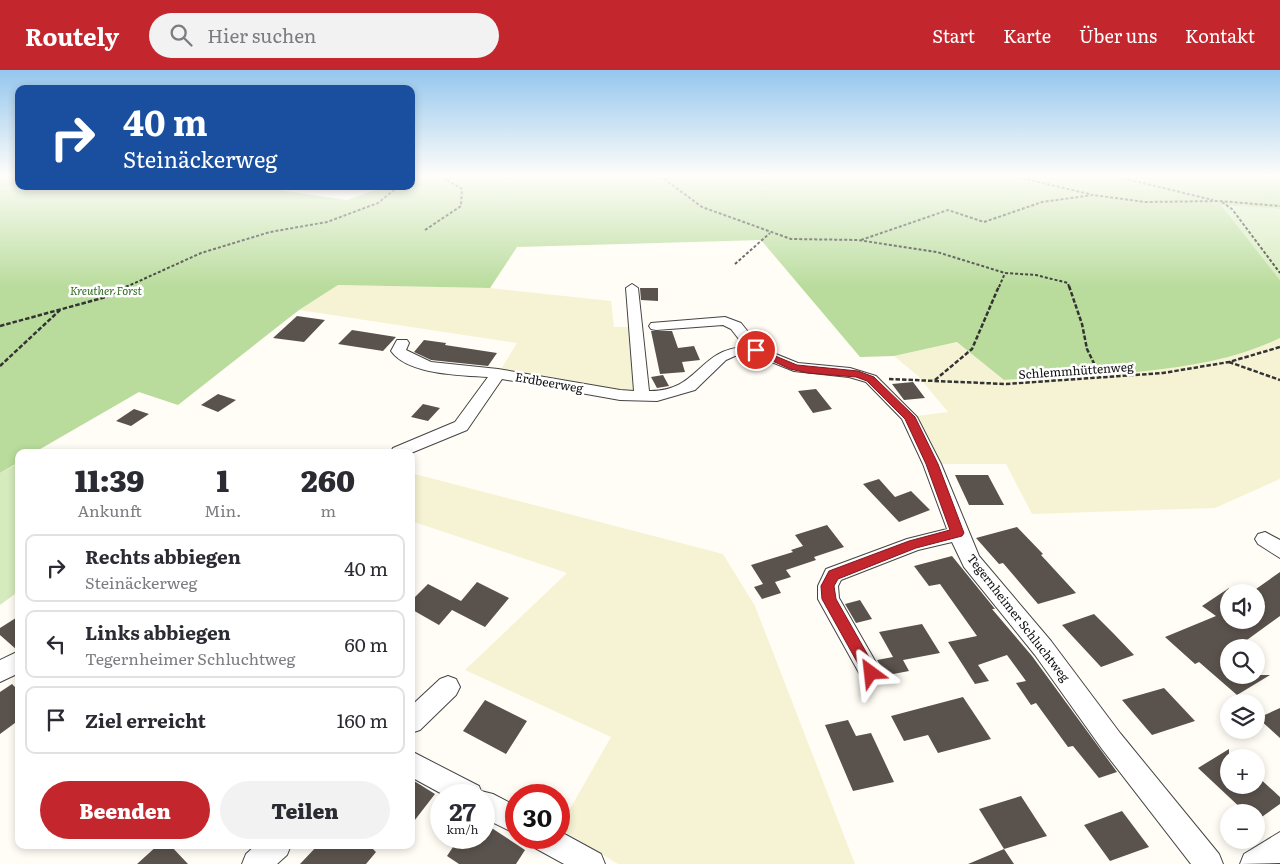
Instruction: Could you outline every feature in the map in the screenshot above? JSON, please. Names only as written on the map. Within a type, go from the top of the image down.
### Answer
[{"type":"street","points":[[632,288],[642,396],[678,392],[699,380],[721,357],[733,352],[756,350],[794,367],[858,374],[871,379]]},
{"type":"street","points":[[656,326],[725,321],[736,326],[746,335],[756,350]]},
{"type":"street","points":[[402,343],[398,351],[402,356],[419,364],[498,374]]},
{"type":"street","name":"Erdbeerweg","points":[[406,449],[461,426],[498,374],[620,395],[642,396]]},
{"type":"street","name":"Tegernheimer Schluchtweg","points":[[871,379],[909,417],[932,464],[958,533],[971,561],[1043,648],[1111,741],[1209,864]]},
{"type":"street","points":[[871,673],[829,599],[828,586],[833,575],[914,544],[958,533]]},
{"type":"street","points":[[0,672],[15,663]]},
{"type":"street","points":[[415,718],[448,687]]},
{"type":"street","points":[[415,765],[450,784]]},
{"type":"street","points":[[1254,864],[1280,846]]},
{"type":"street","points":[[256,864],[273,849]]},
{"type":"street","points":[[564,849],[591,864]]},
{"type":"path","points":[[0,326],[106,297],[150,275],[201,254],[270,232],[327,222],[351,213]]},
{"type":"path","points":[[425,230],[450,213]]},
{"type":"path","points":[[718,213],[790,239],[858,240],[937,252],[1005,272],[1036,275],[1068,284],[1082,324],[1086,349],[1101,378]]},
{"type":"path","points":[[858,240],[939,213]]},
{"type":"path","points":[[957,213],[984,222],[1010,213]]},
{"type":"path","points":[[1234,213],[1280,273]]},
{"type":"path","points":[[735,264],[770,232]]},
{"type":"path","points":[[935,380],[972,349],[1005,272]]},
{"type":"path","points":[[0,366],[60,310]]},
{"type":"path","name":"Schlemmhüttenweg","points":[[871,379],[1006,384],[1101,378],[1163,373],[1229,362],[1280,347]]},
{"type":"path","points":[[1229,362],[1280,380]]},
{"type":"shaded area","points":[[338,285],[490,288],[611,301],[614,327],[634,327],[642,396],[498,374],[517,343],[299,310]]},
{"type":"shaded area","points":[[1280,338],[1280,479],[1215,508],[1032,514],[1006,464],[932,464],[909,417],[948,412],[918,376],[894,356],[958,342],[1004,380],[1157,370],[1221,359]]},
{"type":"shaded area","points":[[415,474],[723,554],[755,606],[855,864],[618,864],[570,835],[570,809],[611,737],[465,670],[567,573],[415,522]]},
{"type":"green space","name":"Kreuther Forst","points":[[0,213],[1227,213],[1280,280],[1280,338],[1248,351],[1180,367],[1109,374],[1004,380],[957,342],[894,356],[860,357],[761,240],[517,247],[490,288],[338,285],[299,310],[178,405],[139,392],[40,449],[15,449],[15,464],[0,473]]},
{"type":"green space","points":[[1227,213],[1280,213],[1280,280]]},
{"type":"green space","points":[[15,465],[15,594],[0,605],[0,473]]},
{"type":"building","points":[[640,288],[658,288],[658,301],[641,300]]},
{"type":"building","points":[[297,316],[325,320],[304,342],[273,338]]},
{"type":"building","points":[[352,330],[396,337],[383,351],[338,344]]},
{"type":"building","points":[[651,331],[672,331],[678,348],[694,346],[700,360],[682,362],[685,372],[660,374]]},
{"type":"building","points":[[424,340],[497,353],[488,366],[431,360],[414,352]]},
{"type":"building","points":[[663,375],[669,386],[657,388],[651,377]]},
{"type":"building","points":[[913,382],[925,398],[904,400],[892,384]]},
{"type":"building","points":[[816,389],[832,409],[813,413],[798,391]]},
{"type":"building","points":[[218,394],[236,400],[218,412],[201,405]]},
{"type":"building","points":[[423,404],[440,408],[428,421],[411,417]]},
{"type":"building","points":[[134,409],[149,414],[131,426],[116,421]]},
{"type":"building","points":[[955,475],[988,475],[1004,505],[969,505]]},
{"type":"building","points":[[879,479],[895,497],[911,491],[930,510],[899,522],[863,484]]},
{"type":"building","points":[[827,525],[844,547],[814,557],[816,560],[786,570],[791,577],[775,582],[781,593],[762,599],[754,587],[763,584],[751,565],[793,552],[791,550],[803,546],[795,535]]},
{"type":"building","points":[[1017,527],[1076,593],[1038,604],[1003,563],[999,564],[976,538]]},
{"type":"building","points":[[952,556],[995,609],[992,609],[1032,656],[1117,772],[1099,778],[1073,746],[1068,747],[1036,703],[1031,705],[1016,683],[1026,681],[1007,655],[978,665],[989,681],[975,684],[948,642],[977,636],[940,584],[929,586],[914,566]]},
{"type":"building","points":[[1280,572],[1280,616],[1265,627],[1265,584],[1263,584]]},
{"type":"building","points":[[477,582],[509,598],[485,627],[452,610],[439,625],[415,611],[415,597],[428,584],[461,601]]},
{"type":"building","points":[[1220,594],[1220,629],[1262,629],[1248,639],[1220,639],[1220,680],[1199,662],[1195,664],[1165,637],[1216,616],[1202,606]]},
{"type":"building","points":[[860,600],[872,619],[856,623],[845,604]]},
{"type":"building","points":[[1094,614],[1134,655],[1101,667],[1062,625]]},
{"type":"building","points":[[15,619],[15,648],[0,635],[0,628]]},
{"type":"building","points":[[922,624],[940,653],[903,660],[909,671],[883,676],[884,672],[877,660],[893,657],[879,632]]},
{"type":"building","points":[[12,684],[15,687],[15,723],[0,734],[0,692]]},
{"type":"building","points":[[1224,684],[1255,684],[1239,694],[1236,694]]},
{"type":"building","points":[[1164,688],[1195,721],[1152,735],[1122,700]]},
{"type":"building","points":[[963,697],[991,739],[938,753],[928,735],[904,741],[891,716]]},
{"type":"building","points":[[485,700],[527,721],[506,754],[463,731]]},
{"type":"building","points":[[1280,708],[1280,738],[1265,724],[1265,715]]},
{"type":"building","points":[[848,720],[856,736],[871,733],[894,782],[853,791],[825,725]]},
{"type":"building","points":[[1220,755],[1220,789],[1198,768]]},
{"type":"building","points":[[415,782],[430,791],[430,800],[415,820]]},
{"type":"building","points":[[1265,783],[1280,797],[1280,804],[1265,815],[1265,804],[1236,804],[1226,794],[1265,794]]},
{"type":"building","points":[[1021,796],[1047,836],[1004,849],[979,809]]},
{"type":"building","points":[[1122,811],[1149,847],[1110,861],[1084,825]]},
{"type":"building","points":[[495,830],[505,837],[505,849],[525,850],[516,864],[459,864],[447,856],[452,849],[495,849]]},
{"type":"building","points":[[154,849],[174,849],[188,864],[137,864]]},
{"type":"building","points":[[314,849],[373,849],[376,852],[366,864],[300,864]]},
{"type":"building","points":[[1004,849],[1014,864],[968,864]]},
{"type":"route","points":[[756,350],[794,367],[858,374],[871,379],[909,417],[932,464],[958,533],[914,544],[833,575],[828,586],[829,599],[871,673]]}]
